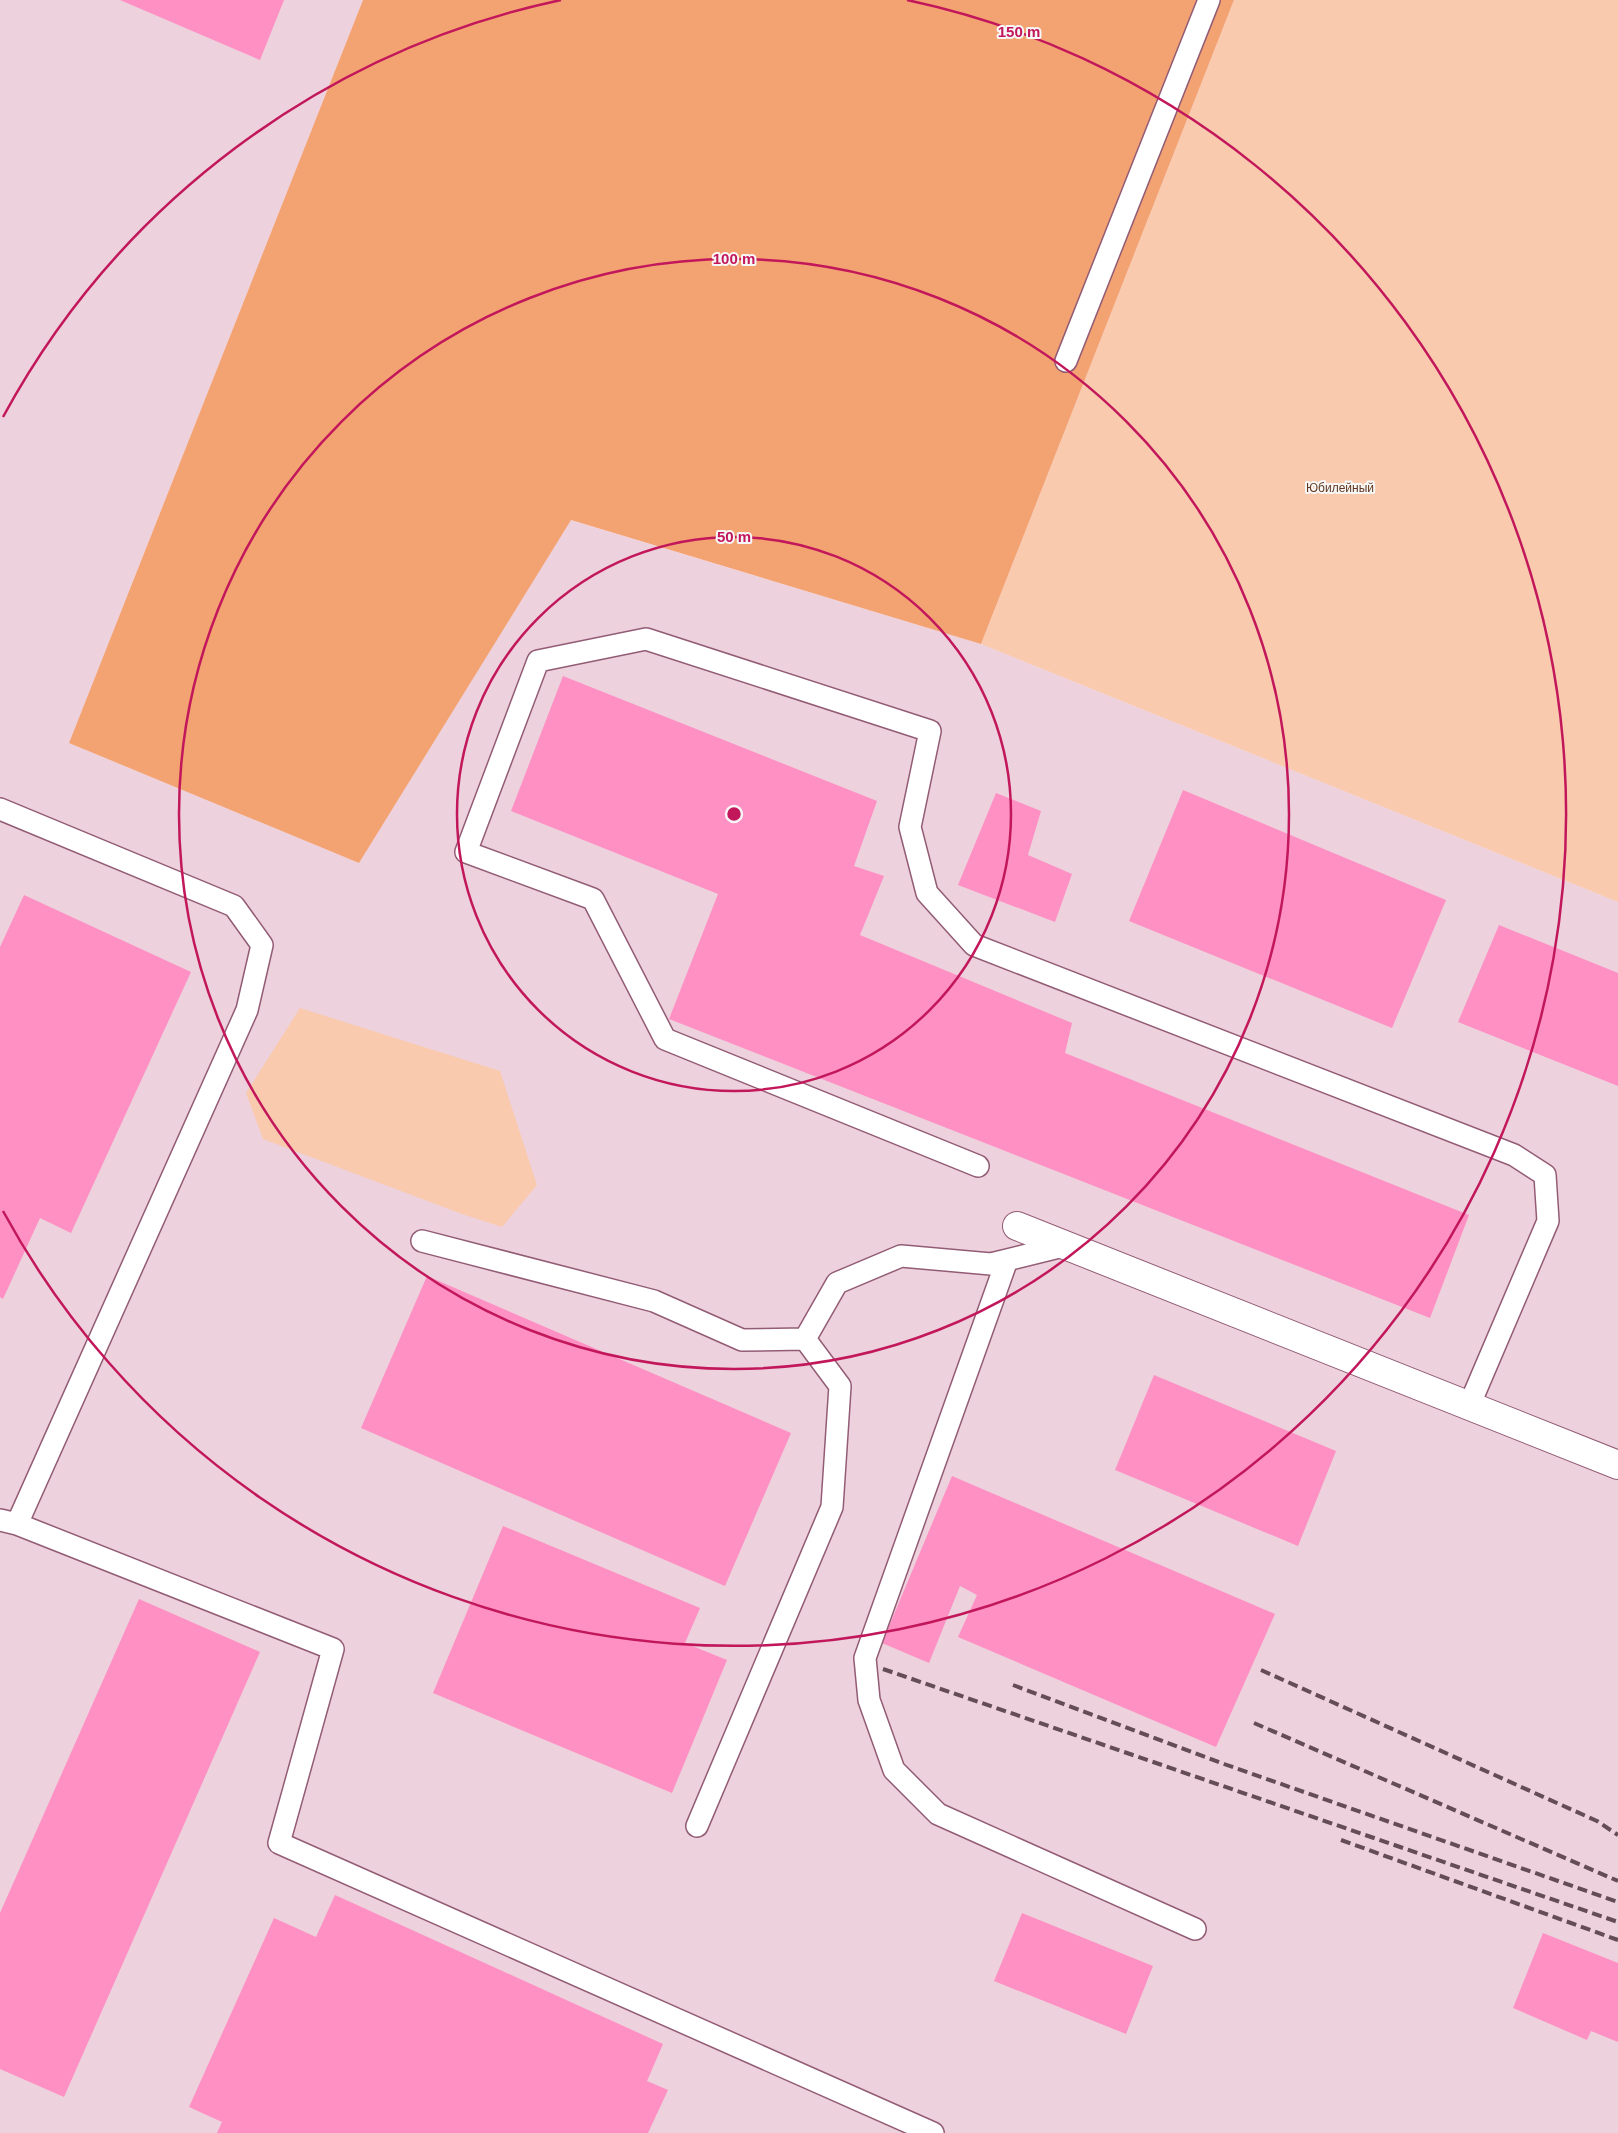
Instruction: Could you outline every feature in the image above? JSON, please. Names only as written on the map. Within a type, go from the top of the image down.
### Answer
[{"type":"street","points":[[1017,1226],[1618,1465]]},
{"type":"lane","points":[[1066,361],[1208,0]]},
{"type":"lane","points":[[978,1166],[665,1039],[593,899],[466,852],[538,661],[646,639],[930,731],[910,827],[927,893],[974,945],[1514,1155],[1545,1175],[1548,1221],[1469,1406]]},
{"type":"lane","points":[[0,809],[234,906],[262,945],[247,1010],[9,1522],[333,1649],[279,1843],[933,2133]]},
{"type":"lane","points":[[422,1240],[654,1300],[742,1340],[805,1338]]},
{"type":"lane","points":[[805,1338],[837,1283],[902,1256],[991,1264],[1067,1245]]},
{"type":"lane","points":[[1007,1260],[866,1658],[869,1700],[894,1770],[938,1814],[1195,1929]]},
{"type":"lane","points":[[697,1826],[832,1507],[840,1386],[805,1338]]},
{"type":"shaded area","points":[[0,0],[363,0],[69,743],[359,863],[570,520],[981,644],[1618,902],[1618,2133],[0,2133]]},
{"type":"shaded area","points":[[363,0],[1234,0],[981,644],[571,520],[359,863],[69,743]]},
{"type":"green space","name":"Юбилейный","points":[[1234,0],[1618,0],[1618,902],[981,644]]},
{"type":"green space","points":[[300,1008],[500,1071],[537,1185],[502,1227],[462,1214],[263,1139],[246,1093]]},
{"type":"building","points":[[120,0],[284,0],[260,60]]},
{"type":"building","points":[[563,676],[877,801],[854,866],[884,876],[860,935],[1072,1023],[1065,1053],[1469,1215],[1430,1318],[669,1019],[718,894],[511,811]]},
{"type":"building","points":[[1183,790],[1446,900],[1392,1028],[1129,921]]},
{"type":"building","points":[[996,793],[1041,811],[1028,855],[1072,874],[1055,922],[958,885]]},
{"type":"building","points":[[24,895],[191,972],[71,1233],[40,1218],[3,1299],[0,1297],[0,947]]},
{"type":"building","points":[[1499,925],[1618,973],[1618,1086],[1458,1022]]},
{"type":"building","points":[[427,1276],[791,1433],[725,1586],[361,1428]]},
{"type":"building","points":[[1154,1375],[1336,1451],[1298,1546],[1115,1470]]},
{"type":"building","points":[[952,1476],[1275,1614],[1216,1747],[958,1637],[977,1595],[960,1586],[929,1663],[882,1643]]},
{"type":"building","points":[[503,1526],[700,1608],[685,1643],[727,1660],[672,1793],[433,1693]]},
{"type":"building","points":[[139,1599],[260,1652],[64,2097],[0,2069],[0,1913]]},
{"type":"building","points":[[335,1895],[663,2044],[647,2081],[668,2090],[648,2133],[217,2133],[222,2122],[189,2107],[274,1918],[316,1937]]},
{"type":"building","points":[[1022,1913],[1153,1966],[1126,2034],[994,1981]]},
{"type":"building","points":[[1543,1933],[1618,1963],[1618,2042],[1591,2031],[1587,2040],[1513,2008]]},
{"type":"railway","points":[[883,1669],[1618,1922]]},
{"type":"railway","points":[[1261,1670],[1597,1821],[1618,1835]]},
{"type":"railway","points":[[1013,1685],[1224,1764],[1618,1902]]},
{"type":"railway","points":[[1254,1723],[1618,1881]]},
{"type":"railway","points":[[1341,1840],[1618,1940]]}]
